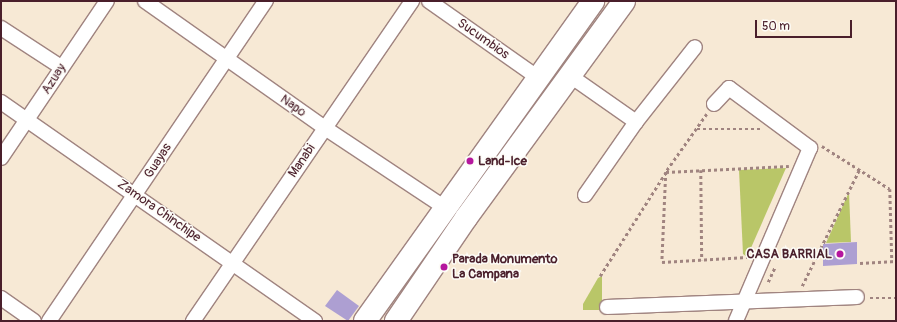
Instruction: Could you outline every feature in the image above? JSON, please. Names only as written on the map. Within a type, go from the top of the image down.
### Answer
[{"type":"highway","points":[[365,321],[444,207],[593,1]]},
{"type":"highway","points":[[404,315],[569,75],[624,1]]},
{"type":"street","name":"Azuay","points":[[1,158],[107,1]]},
{"type":"street","name":"Napo","points":[[145,1],[325,128],[444,207]]},
{"type":"street","name":"Guayas","points":[[49,321],[136,195],[266,1]]},
{"type":"street","name":"Manabi","points":[[193,321],[412,1]]},
{"type":"street","name":"Sucumbios","points":[[429,1],[537,77]]},
{"type":"street","points":[[1,28],[61,67]]},
{"type":"street","points":[[585,195],[636,122],[695,47]]},
{"type":"street","points":[[569,75],[636,122]]},
{"type":"street","points":[[714,104],[729,88],[810,148],[736,321]]},
{"type":"street","name":"Zamora Chinchipe","points":[[1,102],[233,262],[315,321]]},
{"type":"street","points":[[607,306],[857,297]]},
{"type":"street","points":[[1,298],[34,321]]},
{"type":"path","points":[[600,276],[666,172],[714,104]]},
{"type":"path","points":[[697,129],[764,129]]},
{"type":"path","points":[[821,146],[890,189],[892,260]]},
{"type":"path","points":[[666,172],[792,166]]},
{"type":"path","points":[[701,170],[702,260]]},
{"type":"path","points":[[796,299],[859,170]]},
{"type":"path","points":[[666,172],[662,262],[747,257]]},
{"type":"path","points":[[860,263],[892,260],[896,261]]},
{"type":"path","points":[[857,297],[896,298]]},
{"type":"green space","points":[[786,168],[747,257],[743,254],[739,170]]},
{"type":"green space","points":[[849,192],[851,242],[826,243]]},
{"type":"green space","points":[[602,276],[602,310],[583,310],[583,304],[598,278]]},
{"type":"building","name":"CASA BARRIAL","points":[[857,242],[857,264],[823,266],[823,244]]},
{"type":"building","points":[[337,290],[359,306],[348,321],[325,306]]},
{"type":"place","name":"Land-Ice","points":[[470,161]]},
{"type":"place","name":"CASA BARRIAL","points":[[840,254]]},
{"type":"place","name":"Parada Monumento La Campana","points":[[444,267]]}]
